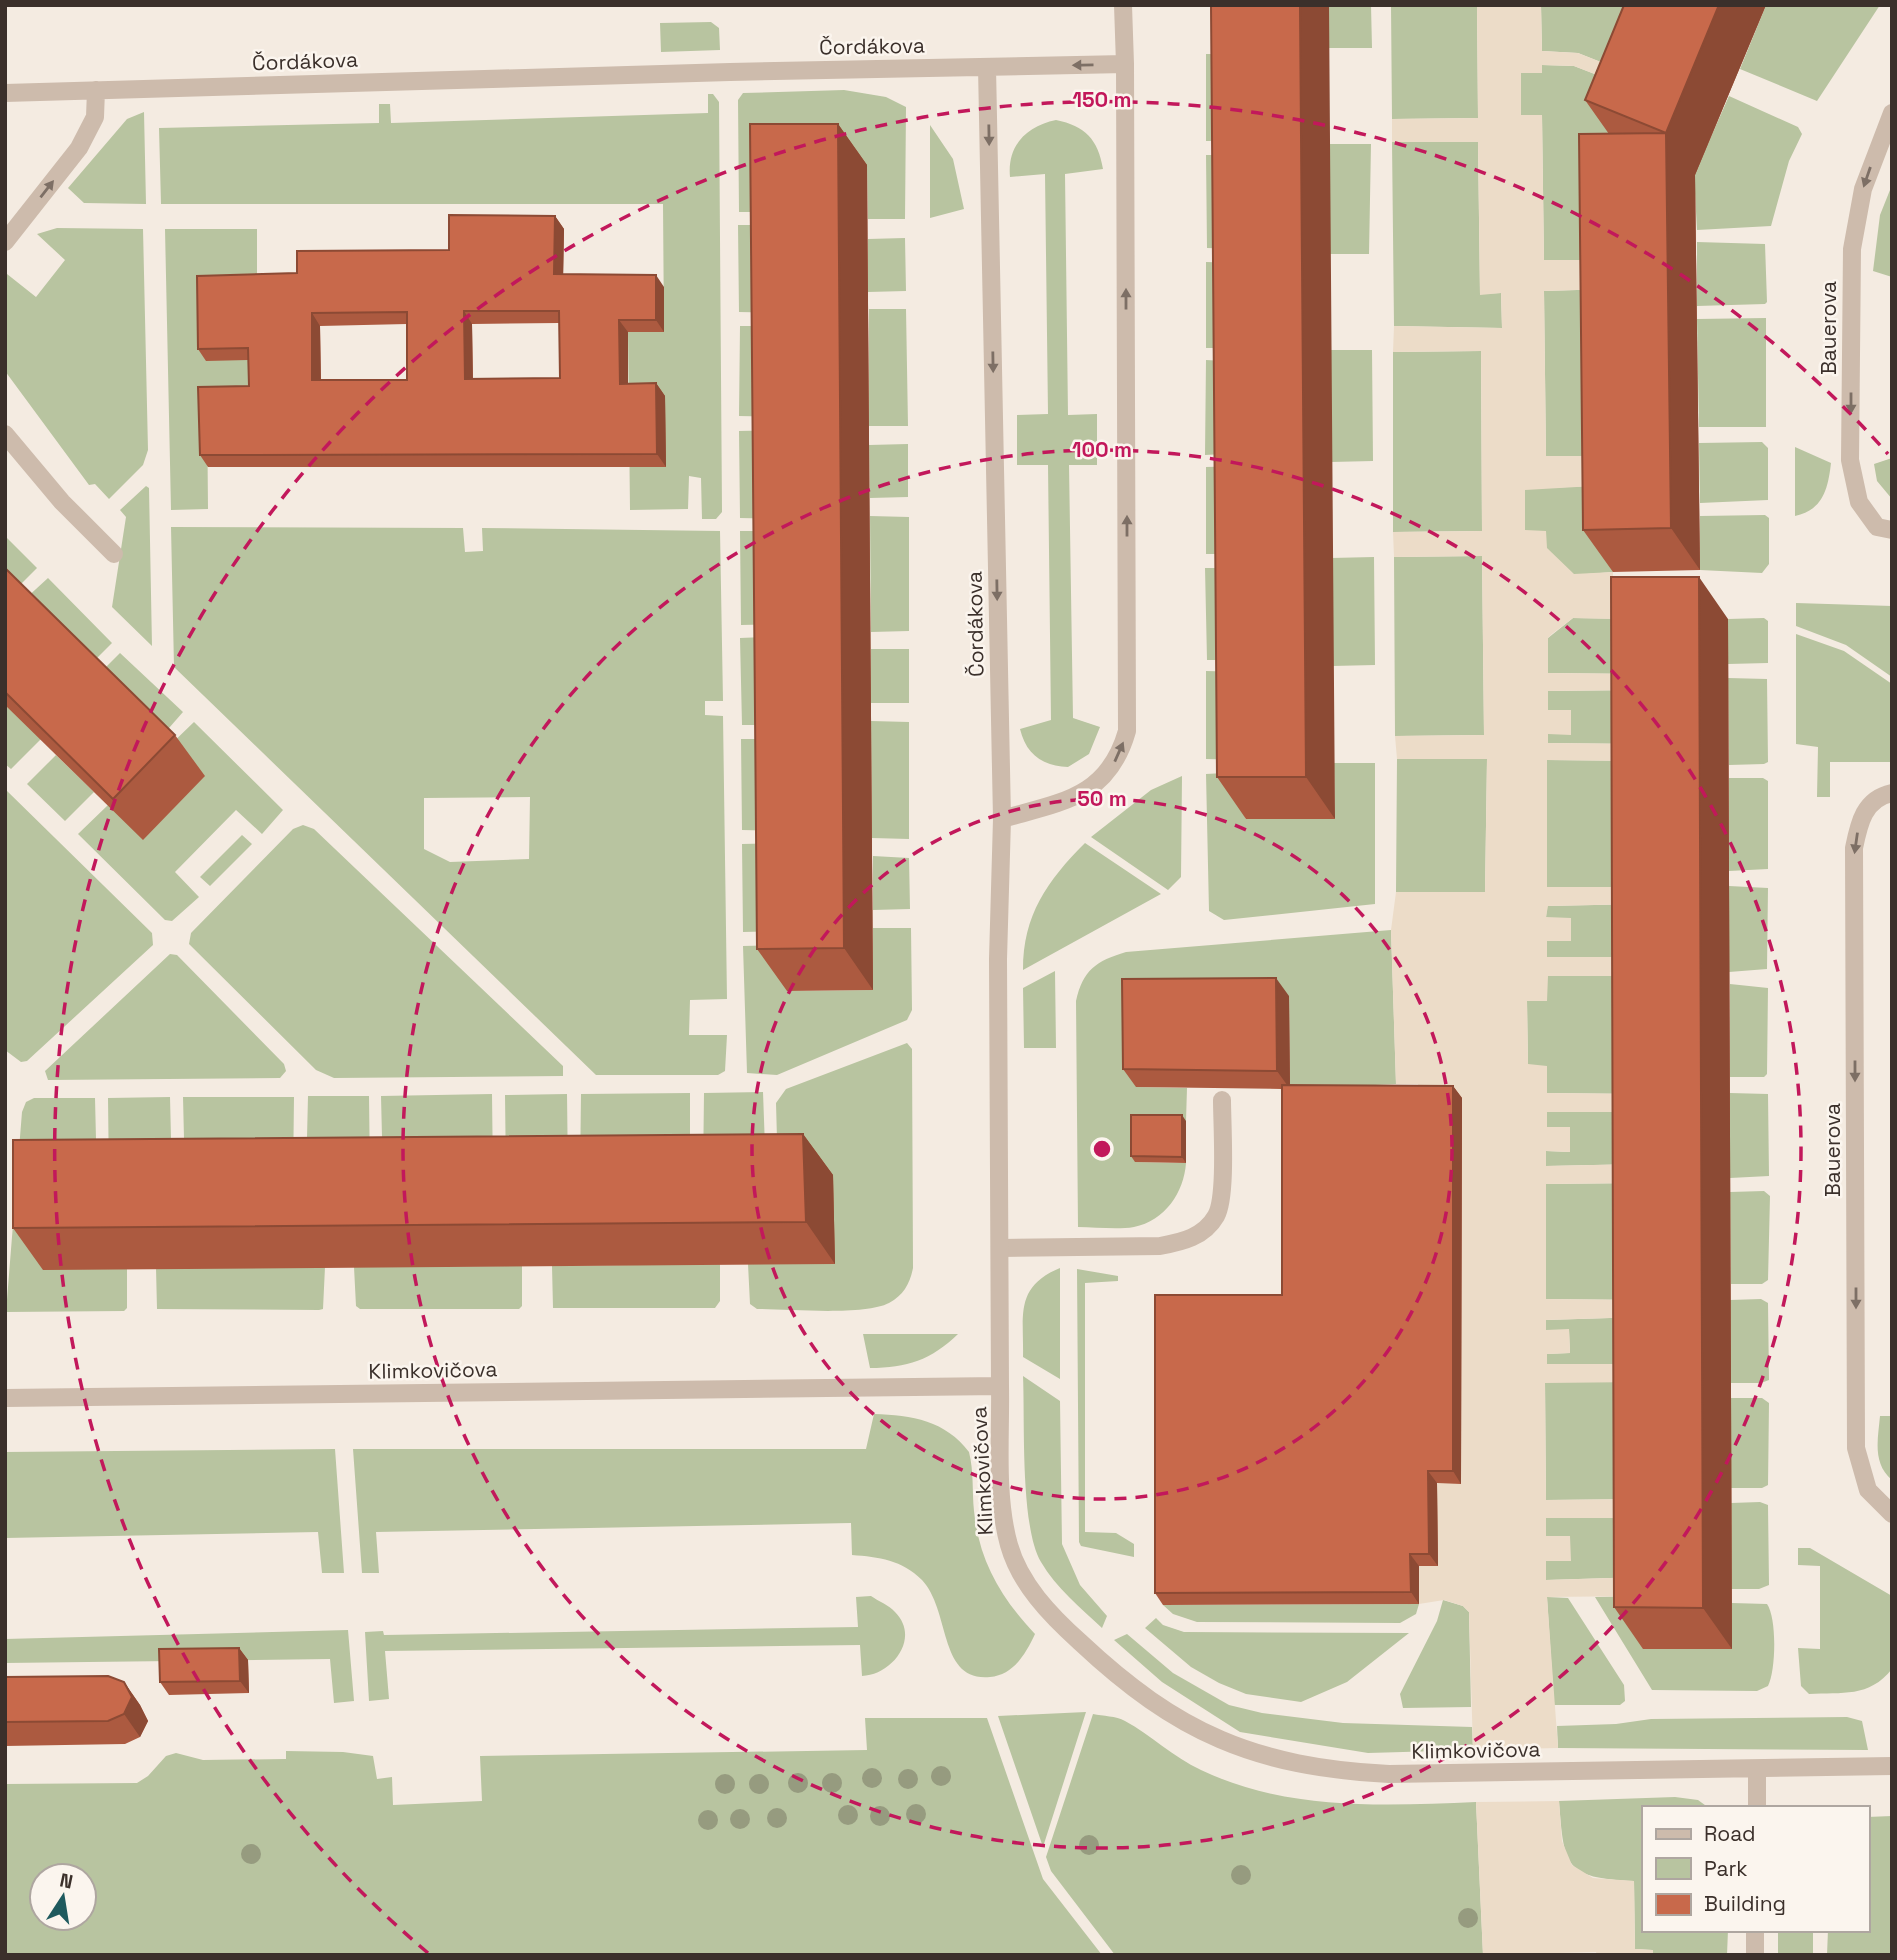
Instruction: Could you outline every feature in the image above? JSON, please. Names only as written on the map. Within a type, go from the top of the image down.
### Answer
[{"type":"street","points":[[1002,818],[1076,798],[1099,783],[1122,751],[1128,731],[1123,5]]},
{"type":"street","points":[[987,67],[1125,64]]},
{"type":"street","name":"Čordákova","points":[[5,93],[987,67],[1002,818],[998,959],[1000,1386]]},
{"type":"street","points":[[5,242],[79,148],[95,117],[96,90]]},
{"type":"street","name":"Bauerova","points":[[1892,113],[1863,189],[1852,249],[1850,447],[1859,502],[1877,527],[1892,530]]},
{"type":"street","points":[[5,434],[62,502],[114,554]]},
{"type":"street","name":"Bauerova","points":[[1892,793],[1878,796],[1860,817],[1854,848],[1856,1448],[1868,1490],[1892,1514]]},
{"type":"street","points":[[1000,1248],[1160,1246],[1184,1242],[1201,1232],[1217,1215],[1221,1194],[1222,1100]]},
{"type":"street","name":"Klimkovičova","points":[[5,1398],[1000,1386],[1004,1516],[1009,1545],[1021,1575],[1041,1603],[1095,1656],[1144,1697],[1183,1723],[1222,1742],[1265,1757],[1336,1771],[1389,1774],[1892,1766]]},
{"type":"street","points":[[1757,1806],[1758,1769]]},
{"type":"street","points":[[1755,1932],[1755,1955]]},
{"type":"green space","points":[[1329,5],[1371,5],[1372,48],[1329,48]]},
{"type":"green space","points":[[1391,5],[1477,5],[1478,118],[1392,119]]},
{"type":"green space","points":[[1541,5],[1630,5],[1641,78],[1578,53],[1542,51]]},
{"type":"green space","points":[[1766,5],[1880,5],[1817,101],[1740,69]]},
{"type":"green space","points":[[711,22],[719,28],[720,50],[661,52],[660,23]]},
{"type":"green space","points":[[1206,54],[1241,54],[1241,141],[1206,141]]},
{"type":"green space","points":[[1542,65],[1574,66],[1636,90],[1694,175],[1609,260],[1544,261],[1542,115],[1521,115],[1521,72],[1542,73]]},
{"type":"green space","points":[[844,90],[886,97],[906,107],[905,219],[868,219],[867,165],[780,212],[739,212],[738,100],[743,93]]},
{"type":"green space","points":[[708,94],[713,94],[719,102],[722,512],[716,519],[702,519],[701,478],[689,476],[688,509],[630,510],[628,332],[664,332],[663,204],[161,204],[159,128],[379,123],[379,104],[390,104],[391,123],[708,113]]},
{"type":"green space","points":[[1729,96],[1798,127],[1802,134],[1789,161],[1771,226],[1697,230],[1694,175]]},
{"type":"green space","points":[[144,112],[146,204],[84,203],[68,188],[127,119]]},
{"type":"green space","points":[[1056,120],[1075,126],[1089,136],[1098,150],[1103,169],[1065,174],[1068,415],[1097,414],[1097,465],[1069,465],[1073,718],[1100,727],[1089,754],[1068,767],[1050,764],[1036,757],[1026,745],[1020,729],[1051,720],[1048,465],[1017,465],[1017,415],[1048,414],[1045,174],[1010,177],[1010,166],[1016,146],[1028,132]]},
{"type":"green space","points":[[930,125],[953,159],[964,209],[930,218]]},
{"type":"green space","points":[[1392,142],[1478,142],[1480,294],[1501,293],[1502,328],[1394,326]]},
{"type":"green space","points":[[1329,144],[1371,144],[1369,254],[1330,254]]},
{"type":"green space","points":[[1206,155],[1241,155],[1242,249],[1207,248]]},
{"type":"green space","points":[[1892,185],[1892,277],[1873,271],[1880,215]]},
{"type":"green space","points":[[738,225],[780,225],[781,313],[739,312]]},
{"type":"green space","points":[[57,228],[143,229],[148,450],[143,465],[109,499],[95,484],[89,485],[5,371],[5,277],[7,274],[36,297],[65,260],[37,234]]},
{"type":"green space","points":[[165,229],[257,229],[257,398],[207,400],[208,509],[171,510]]},
{"type":"green space","points":[[905,238],[906,291],[868,292],[868,239]]},
{"type":"green space","points":[[1697,242],[1765,244],[1767,302],[1697,306]]},
{"type":"green space","points":[[1206,262],[1242,263],[1243,348],[1206,348]]},
{"type":"green space","points":[[1610,289],[1610,456],[1546,457],[1544,291]]},
{"type":"green space","points":[[869,309],[906,309],[908,426],[869,426]]},
{"type":"green space","points":[[1766,318],[1766,427],[1699,427],[1697,319]]},
{"type":"green space","points":[[740,326],[781,326],[782,417],[739,416]]},
{"type":"green space","points":[[1331,350],[1372,350],[1373,461],[1331,462]]},
{"type":"green space","points":[[1481,351],[1482,531],[1393,532],[1393,352]]},
{"type":"green space","points":[[1206,360],[1243,362],[1243,453],[1205,455]]},
{"type":"green space","points":[[782,430],[783,519],[740,518],[739,431]]},
{"type":"green space","points":[[1762,442],[1768,448],[1768,500],[1700,503],[1699,443]]},
{"type":"green space","points":[[908,444],[908,497],[870,498],[869,445]]},
{"type":"green space","points":[[1795,447],[1831,463],[1826,490],[1818,503],[1812,509],[1795,516]]},
{"type":"green space","points":[[1892,458],[1892,499],[1877,481],[1874,464]]},
{"type":"green space","points":[[1243,466],[1244,554],[1206,554],[1206,467]]},
{"type":"green space","points":[[1611,485],[1613,572],[1574,575],[1525,530],[1525,489]]},
{"type":"green space","points":[[146,486],[149,488],[152,646],[112,607],[126,517],[120,510]]},
{"type":"green space","points":[[1765,515],[1769,518],[1769,564],[1762,573],[1700,570],[1700,516]]},
{"type":"green space","points":[[870,516],[909,517],[909,631],[871,632]]},
{"type":"green space","points":[[171,527],[463,528],[465,552],[483,551],[482,528],[720,531],[723,701],[705,701],[705,715],[723,716],[727,999],[690,1000],[689,1035],[727,1035],[725,1071],[718,1075],[596,1075],[174,667]],"holes":[[[530,797],[529,859],[450,862],[424,849],[424,798]]]},
{"type":"green space","points":[[740,531],[783,531],[784,624],[741,625]]},
{"type":"green space","points":[[5,536],[37,568],[14,591],[5,582]]},
{"type":"green space","points":[[1482,556],[1484,735],[1395,736],[1394,557]]},
{"type":"green space","points":[[1374,557],[1375,665],[1332,666],[1331,558]]},
{"type":"green space","points":[[1205,568],[1244,568],[1245,660],[1207,660]]},
{"type":"green space","points":[[48,578],[112,643],[90,665],[24,600]]},
{"type":"green space","points":[[1796,603],[1892,606],[1892,677],[1846,645],[1796,626]]},
{"type":"green space","points":[[1573,618],[1640,619],[1640,674],[1548,673],[1548,638]]},
{"type":"green space","points":[[1764,618],[1768,621],[1768,663],[1728,664],[1728,619]]},
{"type":"green space","points":[[1796,634],[1844,651],[1892,684],[1892,762],[1830,762],[1830,797],[1817,797],[1818,747],[1796,744]]},
{"type":"green space","points":[[784,636],[784,725],[742,725],[740,638]]},
{"type":"green space","points":[[871,649],[909,649],[909,703],[871,703]]},
{"type":"green space","points":[[120,653],[183,712],[162,736],[99,674]]},
{"type":"green space","points":[[1206,671],[1245,672],[1245,760],[1206,759]]},
{"type":"green space","points":[[1728,678],[1767,679],[1768,762],[1764,764],[1729,765]]},
{"type":"green space","points":[[1640,690],[1640,744],[1548,743],[1548,734],[1571,734],[1571,710],[1548,711],[1548,691]]},
{"type":"green space","points":[[5,704],[41,739],[11,769],[5,764]]},
{"type":"green space","points":[[871,721],[909,722],[909,839],[872,838]]},
{"type":"green space","points":[[194,722],[283,810],[262,834],[236,810],[175,872],[199,897],[172,921],[165,920],[78,834]]},
{"type":"green space","points":[[741,739],[784,739],[785,831],[742,830]]},
{"type":"green space","points":[[56,755],[94,792],[65,821],[27,784]]},
{"type":"green space","points":[[1397,759],[1487,759],[1485,892],[1396,892]]},
{"type":"green space","points":[[1547,760],[1640,761],[1641,887],[1547,887]]},
{"type":"green space","points":[[1334,763],[1375,763],[1375,904],[1224,920],[1209,911],[1206,774],[1224,773],[1246,819],[1335,819]]},
{"type":"green space","points":[[1182,776],[1181,877],[1168,890],[1091,837],[1151,790]]},
{"type":"green space","points":[[1729,778],[1763,778],[1768,781],[1768,869],[1729,871]]},
{"type":"green space","points":[[5,789],[152,933],[153,945],[27,1061],[21,1062],[5,1050]]},
{"type":"green space","points":[[303,825],[314,829],[563,1066],[563,1076],[334,1078],[316,1070],[189,944],[191,933],[293,829]]},
{"type":"green space","points":[[242,835],[252,844],[210,886],[200,877]]},
{"type":"green space","points":[[785,843],[786,931],[743,932],[742,844]]},
{"type":"green space","points":[[1085,843],[1161,894],[1023,970],[1027,932],[1040,900],[1059,871]]},
{"type":"green space","points":[[873,856],[909,858],[910,909],[873,910]]},
{"type":"green space","points":[[1729,886],[1768,888],[1767,969],[1729,972]]},
{"type":"green space","points":[[1641,904],[1641,957],[1547,957],[1547,941],[1571,919],[1546,918],[1547,906]]},
{"type":"green space","points":[[873,928],[911,928],[912,1010],[907,1020],[777,1075],[747,1073],[743,946],[786,945],[787,991],[873,990]]},
{"type":"green space","points":[[1391,930],[1396,1084],[1290,1089],[1289,996],[1136,1087],[1187,1088],[1186,1121],[1135,1121],[1135,1162],[1186,1163],[1177,1194],[1164,1212],[1145,1224],[1134,1227],[1078,1227],[1076,1001],[1092,968],[1126,952]]},
{"type":"green space","points":[[170,954],[177,955],[284,1064],[286,1071],[280,1078],[48,1080],[45,1071]]},
{"type":"green space","points":[[1055,971],[1056,1048],[1024,1048],[1023,988]]},
{"type":"green space","points":[[1547,976],[1641,976],[1641,1094],[1546,1093],[1528,1064],[1527,1001],[1546,1001]]},
{"type":"green space","points":[[1730,984],[1768,988],[1767,1074],[1764,1077],[1730,1077]]},
{"type":"green space","points":[[907,1043],[912,1049],[913,1268],[906,1288],[889,1303],[877,1307],[825,1311],[757,1309],[750,1304],[748,1264],[778,1176],[776,1103],[786,1089]]},
{"type":"green space","points":[[763,1092],[766,1175],[703,1175],[704,1093]]},
{"type":"green space","points":[[690,1093],[690,1175],[580,1177],[581,1094]]},
{"type":"green space","points":[[1730,1093],[1768,1094],[1769,1176],[1730,1178]]},
{"type":"green space","points":[[492,1094],[493,1178],[383,1178],[381,1096]]},
{"type":"green space","points":[[567,1094],[568,1177],[506,1177],[505,1095]]},
{"type":"green space","points":[[308,1096],[369,1096],[370,1178],[306,1179]]},
{"type":"green space","points":[[170,1097],[172,1180],[109,1181],[108,1098]]},
{"type":"green space","points":[[183,1097],[294,1097],[293,1179],[185,1180]]},
{"type":"green space","points":[[34,1098],[95,1098],[97,1181],[43,1269],[127,1269],[127,1308],[124,1311],[6,1312],[22,1112],[26,1102]]},
{"type":"green space","points":[[1547,1112],[1641,1112],[1641,1164],[1546,1166],[1546,1151],[1570,1152],[1547,1127]]},
{"type":"green space","points":[[1641,1183],[1642,1300],[1546,1299],[1546,1184]]},
{"type":"green space","points":[[1764,1191],[1770,1196],[1768,1280],[1762,1284],[1731,1284],[1730,1192]]},
{"type":"green space","points":[[720,1264],[720,1301],[715,1308],[553,1308],[552,1266]]},
{"type":"green space","points":[[522,1266],[522,1306],[519,1309],[360,1309],[356,1306],[354,1267]]},
{"type":"green space","points":[[325,1267],[323,1309],[319,1310],[157,1309],[156,1268]]},
{"type":"green space","points":[[1060,1268],[1060,1379],[1023,1357],[1023,1316],[1028,1294],[1035,1284]]},
{"type":"green space","points":[[1077,1269],[1118,1276],[1118,1281],[1085,1283],[1085,1532],[1116,1533],[1134,1544],[1134,1557],[1081,1546],[1079,1542]]},
{"type":"green space","points":[[1761,1299],[1768,1303],[1769,1380],[1761,1383],[1731,1383],[1730,1300]]},
{"type":"green space","points":[[1642,1317],[1642,1364],[1546,1364],[1546,1354],[1570,1353],[1569,1330],[1546,1330],[1546,1320]]},
{"type":"green space","points":[[863,1334],[958,1334],[918,1361],[870,1368]]},
{"type":"green space","points":[[1023,1376],[1060,1401],[1062,1544],[1080,1585],[1107,1616],[1102,1628],[1054,1580],[1034,1546],[1027,1499]]},
{"type":"green space","points":[[1545,1382],[1642,1382],[1643,1499],[1546,1500]]},
{"type":"green space","points":[[1731,1398],[1762,1398],[1769,1403],[1768,1485],[1762,1488],[1731,1488]]},
{"type":"green space","points":[[874,1414],[902,1416],[927,1422],[950,1433],[969,1452],[974,1511],[981,1546],[1002,1592],[1035,1634],[1018,1662],[1006,1672],[990,1677],[973,1676],[962,1668],[953,1657],[938,1609],[922,1580],[906,1568],[890,1561],[852,1555],[851,1523],[376,1532],[379,1573],[362,1573],[353,1449],[866,1449]]},
{"type":"green space","points":[[1880,1416],[1892,1416],[1892,1480],[1881,1466],[1879,1458]]},
{"type":"green space","points":[[335,1449],[344,1573],[322,1573],[318,1532],[5,1538],[5,1452]]},
{"type":"green space","points":[[1760,1502],[1768,1505],[1769,1585],[1759,1589],[1731,1589],[1731,1503]]},
{"type":"green space","points":[[1546,1518],[1643,1518],[1643,1577],[1546,1580],[1546,1561],[1571,1561],[1546,1536]]},
{"type":"green space","points":[[1798,1548],[1810,1548],[1892,1596],[1892,1669],[1874,1685],[1854,1692],[1809,1694],[1801,1686],[1798,1648],[1820,1649],[1820,1566],[1798,1565]]},
{"type":"green space","points":[[871,1596],[895,1612],[905,1633],[900,1653],[883,1669],[873,1674],[862,1676],[860,1645],[385,1651],[389,1699],[369,1701],[365,1632],[383,1631],[384,1635],[858,1627],[856,1597]]},
{"type":"green space","points":[[1644,1596],[1644,1649],[1731,1649],[1732,1603],[1767,1604],[1773,1620],[1774,1644],[1773,1668],[1768,1686],[1757,1691],[1652,1690],[1595,1597]]},
{"type":"green space","points":[[1547,1597],[1568,1598],[1624,1685],[1625,1701],[1620,1705],[1554,1705]]},
{"type":"green space","points":[[1443,1600],[1463,1606],[1469,1612],[1471,1707],[1403,1708],[1400,1694],[1437,1621]]},
{"type":"green space","points":[[1419,1604],[1416,1614],[1400,1623],[1197,1622],[1173,1614],[1163,1605]]},
{"type":"green space","points":[[1156,1618],[1163,1625],[1184,1632],[1409,1633],[1347,1682],[1301,1702],[1246,1694],[1191,1667],[1145,1628]]},
{"type":"green space","points":[[348,1630],[354,1701],[334,1703],[330,1659],[5,1663],[5,1639]]},
{"type":"green space","points":[[1127,1634],[1173,1673],[1229,1705],[1262,1713],[1343,1723],[1472,1727],[1473,1750],[1368,1753],[1240,1732],[1162,1682],[1114,1640]]},
{"type":"green space","points":[[1086,1712],[1043,1847],[998,1716]]},
{"type":"green space","points":[[1093,1714],[1121,1719],[1201,1770],[1267,1793],[1336,1803],[1476,1802],[1483,1955],[1115,1955],[1051,1871],[1046,1857]]},
{"type":"green space","points":[[1847,1717],[1862,1721],[1868,1750],[1558,1748],[1557,1726],[1616,1724],[1651,1719]]},
{"type":"green space","points":[[865,1718],[987,1718],[1043,1879],[1102,1955],[5,1955],[5,1784],[137,1783],[148,1776],[166,1756],[176,1753],[203,1760],[286,1759],[286,1751],[343,1752],[373,1756],[377,1779],[392,1777],[393,1805],[482,1801],[480,1756],[867,1750]]},
{"type":"green space","points":[[1675,1797],[1698,1800],[1706,1806],[1642,1806],[1642,1932],[1728,1932],[1727,1955],[1653,1955],[1652,1950],[1635,1949],[1634,1881],[1593,1876],[1581,1872],[1572,1864],[1566,1854],[1563,1840],[1559,1801]]},
{"type":"green space","points":[[1892,1816],[1892,1955],[1827,1955],[1828,1932],[1869,1932],[1869,1817]]},
{"type":"green space","points":[[1778,1932],[1813,1932],[1813,1955],[1778,1955]]},
{"type":"shaded area","points":[[1477,5],[1541,5],[1542,51],[1578,53],[1641,78],[1636,90],[1574,66],[1542,65],[1542,73],[1521,73],[1521,115],[1542,115],[1544,260],[1609,260],[1610,289],[1544,291],[1546,456],[1610,456],[1611,485],[1525,490],[1525,530],[1546,531],[1547,548],[1574,574],[1613,572],[1613,619],[1573,618],[1552,634],[1548,638],[1548,673],[1640,674],[1640,690],[1548,691],[1548,710],[1571,710],[1571,735],[1548,734],[1548,743],[1640,744],[1640,761],[1547,760],[1547,887],[1641,887],[1641,904],[1548,906],[1546,917],[1571,918],[1571,941],[1547,941],[1547,957],[1641,957],[1641,976],[1548,976],[1547,1001],[1527,1001],[1528,1064],[1547,1066],[1547,1093],[1641,1094],[1641,1112],[1547,1112],[1547,1127],[1570,1127],[1570,1152],[1546,1151],[1546,1166],[1641,1164],[1641,1183],[1546,1184],[1546,1299],[1642,1300],[1642,1317],[1546,1320],[1546,1330],[1569,1329],[1570,1353],[1547,1354],[1547,1364],[1642,1364],[1642,1382],[1545,1383],[1546,1500],[1643,1499],[1643,1518],[1546,1518],[1546,1536],[1570,1536],[1571,1561],[1546,1561],[1546,1580],[1643,1577],[1644,1596],[1547,1597],[1558,1748],[1473,1750],[1469,1612],[1463,1606],[1444,1600],[1419,1604],[1419,1566],[1437,1566],[1437,1483],[1461,1483],[1462,1099],[1420,1098],[1418,1084],[1396,1084],[1391,930],[1396,892],[1485,892],[1487,759],[1397,759],[1395,736],[1484,735],[1482,556],[1394,557],[1393,532],[1482,531],[1481,351],[1393,352],[1394,326],[1502,328],[1501,293],[1480,295],[1478,142],[1392,142],[1392,119],[1478,118]]},
{"type":"shaded area","points":[[1559,1801],[1562,1841],[1572,1865],[1593,1878],[1634,1881],[1635,1949],[1653,1950],[1653,1955],[1597,1955],[1596,1952],[1483,1955],[1476,1802]]},
{"type":"building","points":[[1211,5],[1300,5],[1306,777],[1217,777]]},
{"type":"building","points":[[1624,5],[1719,5],[1666,133],[1585,100]]},
{"type":"building","points":[[750,124],[838,124],[844,948],[757,949]]},
{"type":"building","points":[[1666,133],[1671,528],[1583,530],[1579,134]]},
{"type":"building","points":[[449,215],[555,216],[554,274],[656,275],[656,320],[619,320],[620,384],[656,383],[657,454],[200,455],[198,387],[249,386],[248,348],[198,349],[197,276],[297,273],[297,251],[449,250]],"holes":[[[464,311],[559,311],[560,378],[465,379]],[[407,312],[407,380],[312,380],[312,313]]]},
{"type":"building","points":[[5,568],[175,735],[113,799],[5,692]]},
{"type":"building","points":[[1611,577],[1699,577],[1703,1608],[1614,1607]]},
{"type":"building","points":[[1276,978],[1277,1071],[1123,1069],[1122,979]]},
{"type":"building","points":[[1282,1085],[1453,1086],[1453,1471],[1428,1471],[1429,1554],[1410,1554],[1411,1592],[1155,1593],[1155,1295],[1282,1295]]},
{"type":"building","points":[[1131,1115],[1182,1115],[1182,1157],[1131,1156]]},
{"type":"building","points":[[803,1134],[806,1222],[13,1228],[13,1140]]},
{"type":"building","points":[[239,1648],[240,1681],[160,1682],[159,1649]]},
{"type":"building","points":[[108,1676],[124,1682],[132,1697],[124,1714],[108,1721],[5,1722],[5,1677]]}]
